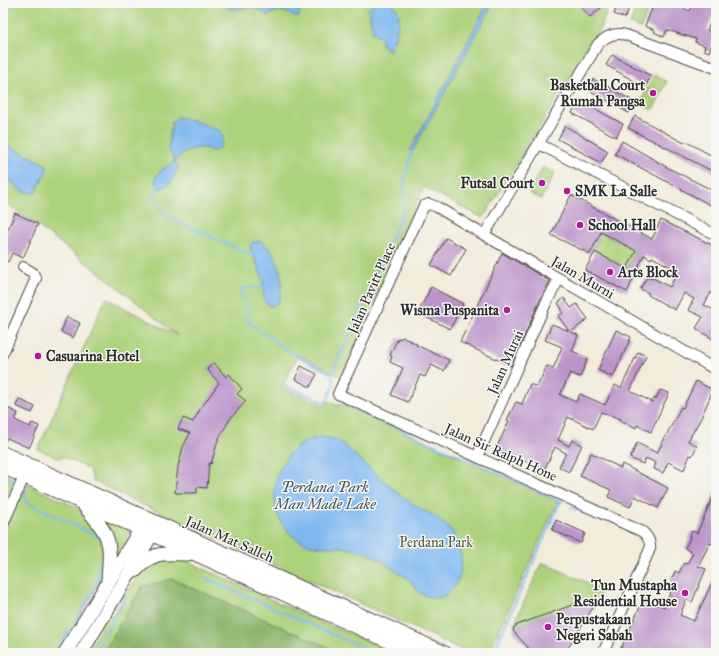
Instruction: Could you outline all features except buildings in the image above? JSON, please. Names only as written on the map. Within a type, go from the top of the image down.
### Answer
[{"type":"main road","name":"Jalan Mat Salleh","points":[[3,453],[149,526],[445,653]]},
{"type":"main road","name":"Jalan Mat Salleh","points":[[3,467],[82,504],[149,526],[195,554],[414,653]]},
{"type":"main road","points":[[82,504],[104,530],[109,542],[110,554],[108,581]]},
{"type":"main road","points":[[65,653],[108,581],[149,526]]},
{"type":"main road","points":[[81,653],[124,582],[149,526]]},
{"type":"main road","points":[[124,582],[143,563],[159,554],[195,554]]},
{"type":"street","points":[[484,235],[598,44],[604,38],[612,34],[619,33],[716,68]]},
{"type":"street","points":[[539,144],[716,235]]},
{"type":"street","name":"Jalan Pavitt Place","points":[[338,394],[424,206],[429,204],[437,207]]},
{"type":"street","name":"Jalan Murni","points":[[437,207],[716,370]]},
{"type":"street","points":[[3,353],[36,278],[32,272],[23,267]]},
{"type":"street","name":"Jalan Murai","points":[[478,457],[546,303],[559,279]]},
{"type":"street","name":"Jalan Sir Ralph Hone","points":[[338,394],[643,532],[649,540],[650,549],[603,653]]},
{"type":"street","points":[[3,524],[24,477]]},
{"type":"green space","name":"Perdana Park","points":[[3,3],[610,3],[599,31],[483,218],[424,187],[341,377],[298,355],[282,387],[326,406],[329,401],[338,406],[339,403],[558,501],[489,653],[469,653],[130,499],[93,481],[89,469],[64,457],[58,458],[38,449],[106,298],[178,336],[104,276],[3,200]]},
{"type":"green space","points":[[637,3],[651,3],[641,28],[630,24]]},
{"type":"green space","name":"Basketball Court Rumah Pangsa","points":[[654,75],[667,82],[653,110],[640,104]]},
{"type":"green space","name":"Futsal Court","points":[[543,167],[555,173],[541,199],[529,193]]},
{"type":"green space","points":[[602,233],[636,251],[627,268],[593,250]]},
{"type":"green space","points":[[3,473],[18,481],[10,501],[3,500]]},
{"type":"green space","points":[[28,485],[74,506],[87,516],[98,529],[106,562],[99,584],[59,653],[3,653],[3,531],[22,487]]},
{"type":"green space","points":[[96,515],[133,532],[117,558],[115,548]]},
{"type":"green space","points":[[158,559],[184,560],[332,627],[400,653],[341,653],[172,579],[142,587],[103,653],[87,653],[105,621],[115,612],[137,577]]},
{"type":"green space","points":[[542,562],[596,587],[598,583],[603,587],[597,602],[594,602],[591,599],[586,600],[515,626],[514,624]]},
{"type":"green space","points":[[172,579],[341,653],[103,653],[142,587]]},
{"type":"water","points":[[223,3],[295,3],[300,14],[299,17],[281,11],[267,16],[267,14],[256,8],[233,9],[229,8]]},
{"type":"water","points":[[375,3],[388,3],[398,10],[399,17],[397,31],[390,50],[382,45],[381,39],[372,31],[373,26],[371,24],[369,9]]},
{"type":"water","points":[[488,3],[493,3],[413,151],[410,151]]},
{"type":"water","points":[[178,117],[192,120],[221,131],[222,143],[219,148],[213,151],[201,148],[183,153],[175,162],[179,166],[171,181],[165,187],[158,187],[155,179],[161,171],[174,162],[173,156],[168,150],[172,122]]},
{"type":"water","points":[[3,143],[47,165],[47,170],[36,192],[31,193],[22,191],[3,173]]},
{"type":"water","points":[[261,241],[272,253],[281,278],[278,303],[270,307],[265,300],[262,277],[250,247],[253,242]]},
{"type":"water","name":"Perdana Park Man Made Lake","points":[[321,437],[339,441],[398,493],[414,505],[440,520],[451,530],[458,543],[461,554],[461,565],[460,576],[456,585],[449,593],[440,597],[426,596],[418,590],[408,578],[365,552],[344,547],[322,547],[307,544],[297,539],[285,527],[277,513],[275,496],[276,480],[282,465],[292,452],[305,442]]},
{"type":"waterway","points":[[285,385],[326,403],[334,384],[332,374],[404,209],[403,186],[412,151]]},
{"type":"waterway","points":[[158,187],[153,198],[167,217],[254,256]]},
{"type":"waterway","points":[[263,287],[241,289],[249,323],[293,354],[332,374]]},
{"type":"waterway","points":[[343,404],[562,502]]},
{"type":"waterway","points":[[3,476],[15,482]]},
{"type":"waterway","points":[[24,487],[26,502],[101,538]]},
{"type":"waterway","points":[[493,653],[560,502]]},
{"type":"waterway","points":[[572,507],[584,513]]},
{"type":"waterway","points":[[74,623],[97,585],[99,563],[104,556]]},
{"type":"waterway","points":[[205,578],[375,653]]},
{"type":"waterway","points":[[94,653],[126,597]]},
{"type":"waterway","points":[[55,653],[72,627]]},
{"type":"place","name":"Basketball Court Rumah Pangsa","points":[[653,93]]},
{"type":"place","name":"Futsal Court","points":[[542,183]]},
{"type":"place","name":"SMK La Salle","points":[[567,191]]},
{"type":"place","name":"School Hall","points":[[580,225]]},
{"type":"place","name":"Arts Block","points":[[610,272]]},
{"type":"place","name":"Wisma Puspanita","points":[[507,310]]},
{"type":"place","name":"Casuarina Hotel","points":[[38,356]]},
{"type":"place","name":"Tun Mustapha Residential House","points":[[685,593]]},
{"type":"place","name":"Perpustakaan Negeri Sabah","points":[[548,627]]}]
